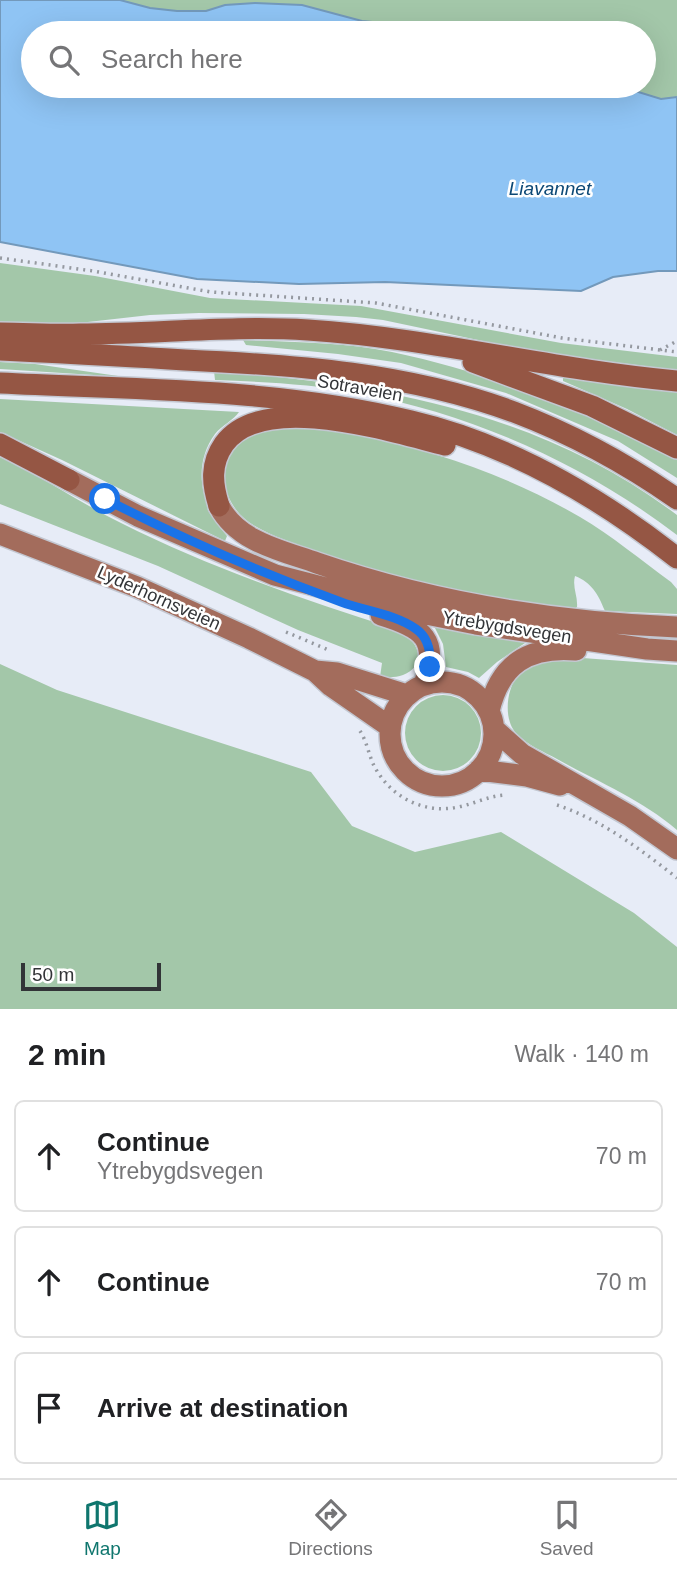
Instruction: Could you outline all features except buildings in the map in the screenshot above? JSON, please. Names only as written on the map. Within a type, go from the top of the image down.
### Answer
[{"type":"highway","points":[[0,333],[81,334],[185,329],[268,329],[360,334],[677,381]]},
{"type":"highway","points":[[415,343],[592,406],[677,448]]},
{"type":"highway","name":"Sotraveien","points":[[0,350],[271,365],[370,376],[419,386],[514,412],[570,436],[616,460],[677,499]]},
{"type":"highway","name":"Sotraveien","points":[[0,383],[222,394],[325,404],[412,421],[500,452],[559,478],[605,506],[677,558]]},
{"type":"highway","points":[[219,506],[212,475],[221,449],[241,428],[276,418],[353,424],[450,446],[500,452]]},
{"type":"highway","points":[[0,444],[69,480]]},
{"type":"main road","name":"Ytrebygdsvegen","points":[[69,480],[172,531],[275,575],[451,619],[523,632],[677,651]]},
{"type":"main road","points":[[219,506],[227,521],[241,533],[305,559],[377,582],[480,606],[568,619],[677,626]]},
{"type":"main road","name":"Lyderhornsveien","points":[[0,534],[137,587],[315,671],[331,686],[390,727]]},
{"type":"main road","points":[[275,575],[341,603],[416,629],[428,645],[431,657],[416,690],[393,715],[390,727],[394,753],[408,774],[419,780],[445,786],[469,778],[479,770],[491,751],[491,720],[496,684],[504,673],[528,656],[558,649],[609,652],[647,649]]},
{"type":"main road","name":"Lyderhornsveien","points":[[315,671],[337,673],[416,690]]},
{"type":"main road","points":[[416,690],[450,682],[462,685],[482,701],[491,720],[522,754],[630,816],[677,849]]},
{"type":"main road","points":[[479,770],[527,776],[589,793]]},
{"type":"path","points":[[0,258],[211,292],[376,303],[562,338],[677,352]]},
{"type":"path","points":[[660,350],[677,341]]},
{"type":"path","points":[[357,727],[378,774],[396,793],[418,805],[446,809],[507,794]]},
{"type":"path","points":[[551,803],[588,817],[677,878]]},
{"type":"green space","points":[[120,0],[677,0],[677,97],[656,97],[656,21],[362,21],[302,5],[255,3],[225,5],[206,11],[150,8]]},
{"type":"green space","points":[[0,263],[95,276],[210,298],[361,306],[561,343],[677,357],[677,370],[540,353],[383,320],[356,317],[199,313],[150,315],[70,324],[0,322]]},
{"type":"green space","points":[[243,340],[356,346],[467,371],[538,396],[677,457],[677,478],[618,441],[506,393],[401,363],[246,345]]},
{"type":"green space","points":[[0,362],[35,364],[125,377],[0,369]]},
{"type":"green space","points":[[214,371],[337,384],[398,395],[457,409],[515,428],[571,451],[625,480],[677,515],[677,535],[641,509],[566,465],[486,429],[444,414],[341,390],[305,385],[215,380]]},
{"type":"green space","points":[[563,377],[677,390],[677,435],[563,381]]},
{"type":"green space","points":[[0,399],[239,412],[215,434],[203,460],[206,500],[218,525],[227,536],[225,541],[0,432]]},
{"type":"green space","points":[[298,428],[353,433],[418,449],[474,467],[528,490],[592,524],[671,582],[677,589],[677,614],[605,611],[594,590],[575,576],[577,607],[573,610],[445,589],[369,570],[269,533],[245,519],[234,506],[225,483],[226,465],[235,448],[250,436],[268,430]]},
{"type":"green space","points":[[0,457],[106,515],[223,569],[399,630],[411,640],[418,652],[416,665],[400,676],[380,677],[382,663],[298,630],[158,566],[0,504]]},
{"type":"green space","points":[[434,626],[525,643],[479,678],[468,672],[446,667],[443,644]]},
{"type":"green space","points":[[569,657],[677,665],[677,830],[634,800],[530,745],[513,728],[508,705],[515,680],[535,664]]},
{"type":"green space","points":[[0,664],[57,690],[311,772],[352,826],[415,852],[501,832],[634,913],[677,947],[677,1009],[0,1009]]},
{"type":"green space","points":[[436,695],[450,695],[464,701],[475,712],[481,733],[478,748],[470,760],[450,771],[436,771],[422,765],[411,754],[405,740],[405,726],[411,712],[422,701]]},
{"type":"water","name":"Liavannet","points":[[0,0],[120,0],[150,8],[177,11],[206,11],[225,5],[255,3],[302,5],[362,21],[21,21],[21,98],[677,97],[677,271],[613,277],[581,291],[385,282],[299,284],[197,279],[0,242]]},
{"type":"route","points":[[105,499],[183,537],[341,603],[416,629],[428,645],[430,667]]}]
